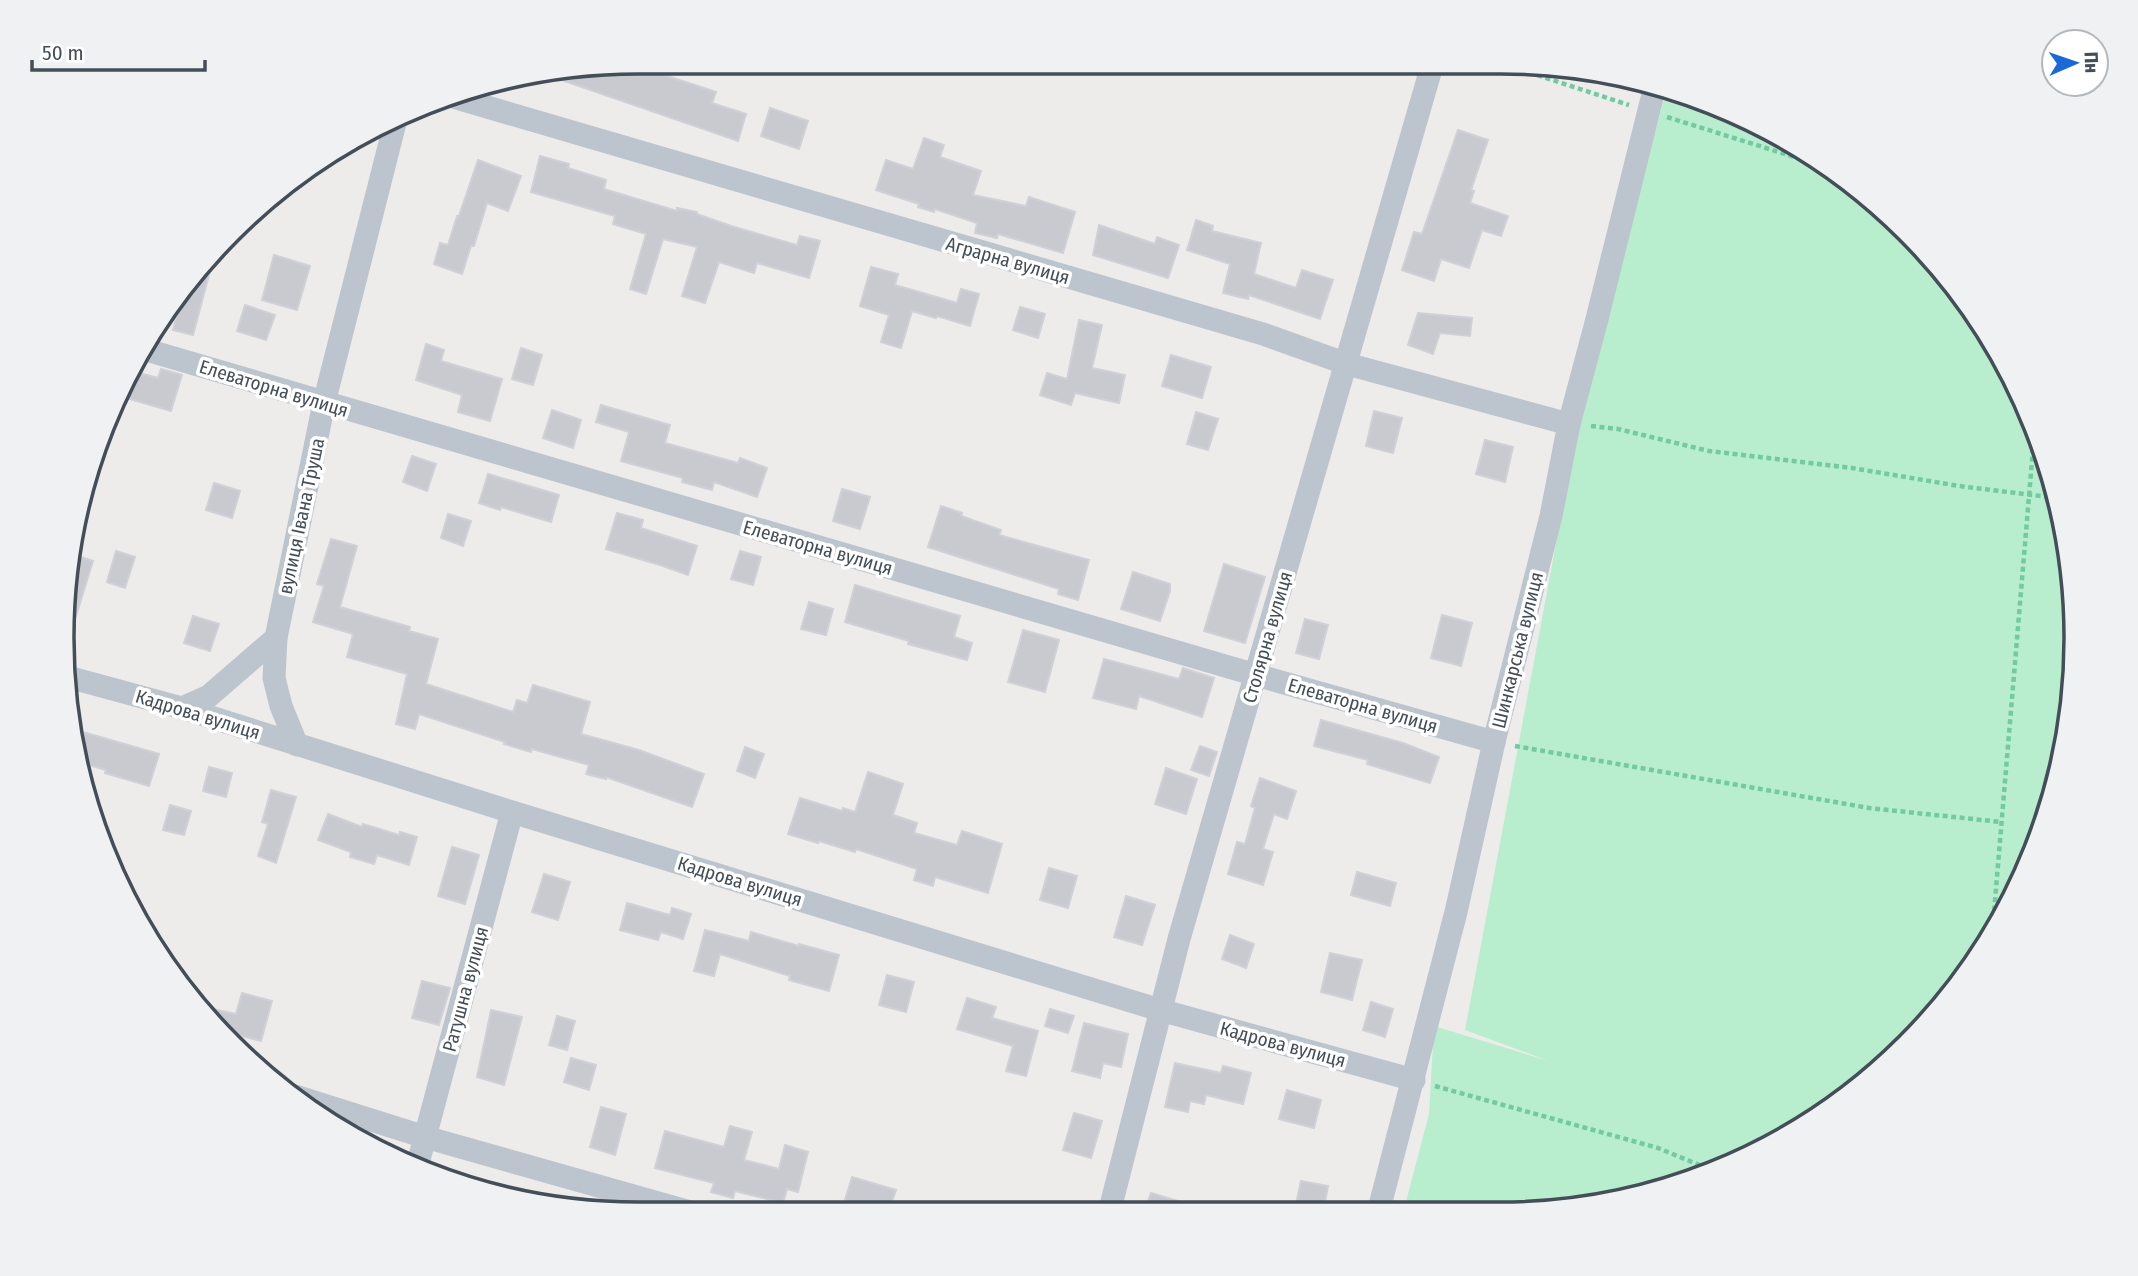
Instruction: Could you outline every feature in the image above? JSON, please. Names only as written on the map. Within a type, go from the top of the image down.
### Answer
[{"type":"street","name":"Столярна вулиця","points":[[1112,1202],[1160,1010],[1430,74]]},
{"type":"street","name":"Шинкарська вулиця","points":[[1381,1202],[1456,912],[1494,742],[1551,516],[1569,424],[1653,95]]},
{"type":"street","name":"Аграрна вулиця","points":[[465,101],[1263,334],[1347,364],[1569,424]]},
{"type":"street","name":"вулиця Івана Труша","points":[[297,745],[281,706],[274,678],[276,638],[324,403],[393,129]]},
{"type":"street","name":"Елеваторна вулиця","points":[[152,352],[1256,675],[1494,742]]},
{"type":"street","points":[[182,708],[209,696],[276,638]]},
{"type":"street","name":"Кадрова вулиця","points":[[75,679],[182,708],[1160,1010],[1414,1080]]},
{"type":"street","name":"Ратушна вулиця","points":[[419,1159],[512,812]]},
{"type":"street","points":[[319,1104],[425,1137],[655,1202]]},
{"type":"path","points":[[1537,75],[1795,157]]},
{"type":"path","points":[[1569,424],[1618,429],[1709,451],[1852,468],[1959,486],[2046,496]]},
{"type":"path","points":[[1994,911],[2033,451]]},
{"type":"path","points":[[1494,742],[1869,808],[2001,822]]},
{"type":"path","points":[[1414,1080],[1658,1149],[1701,1166]]},
{"type":"green space","points":[[1664,98],[1716,116],[1750,132],[1814,169],[1844,190],[1899,239],[1948,294],[1989,356],[2022,422],[2045,492],[2060,564],[2063,675],[2054,748],[2035,819],[2022,854],[1989,920],[1948,982],[1924,1010],[1899,1037],[1844,1086],[1782,1127],[1750,1144],[1716,1160],[1646,1183],[1574,1198],[1537,1201],[1406,1202],[1429,1114],[1434,1026],[1549,1061],[1465,1030],[1576,437]]},
{"type":"building","points":[[664,74],[716,92],[712,103],[746,114],[738,141],[558,79]]},
{"type":"building","points":[[770,108],[808,121],[799,149],[761,136]]},
{"type":"building","points":[[1458,130],[1488,140],[1471,190],[1474,191],[1470,203],[1508,216],[1501,236],[1482,230],[1469,268],[1441,259],[1434,281],[1402,270],[1414,232],[1422,234]]},
{"type":"building","points":[[924,138],[944,145],[940,157],[981,171],[973,195],[1026,206],[1029,197],[1075,212],[1063,253],[998,234],[997,238],[975,233],[977,223],[935,209],[934,212],[918,207],[919,204],[876,190],[886,160],[913,169]]},
{"type":"building","points":[[540,156],[569,164],[568,168],[606,180],[604,189],[677,211],[677,208],[697,212],[731,226],[797,245],[800,236],[820,241],[809,278],[757,263],[754,273],[719,262],[705,303],[682,296],[697,247],[663,239],[646,294],[630,289],[646,234],[613,224],[615,216],[531,192]]},
{"type":"building","points":[[478,160],[521,176],[508,211],[487,203],[462,274],[434,264],[440,243],[448,245]]},
{"type":"building","points":[[1196,220],[1213,226],[1212,231],[1261,243],[1254,274],[1296,288],[1302,270],[1333,280],[1320,319],[1249,295],[1248,299],[1223,293],[1230,264],[1187,250]]},
{"type":"building","points":[[1099,225],[1155,244],[1157,237],[1179,245],[1168,278],[1093,255]]},
{"type":"building","points":[[274,255],[310,266],[297,310],[262,300]]},
{"type":"building","points":[[871,267],[898,274],[895,285],[957,303],[961,289],[979,294],[970,326],[912,311],[901,348],[881,342],[889,315],[860,306]]},
{"type":"building","points":[[210,270],[193,335],[173,330],[177,312]]},
{"type":"building","points":[[245,305],[275,315],[266,340],[237,331]]},
{"type":"building","points":[[1020,307],[1045,314],[1038,338],[1013,330]]},
{"type":"building","points":[[1418,313],[1472,318],[1470,336],[1440,333],[1433,354],[1408,345]]},
{"type":"building","points":[[1079,320],[1102,325],[1092,368],[1125,375],[1119,403],[1075,393],[1071,405],[1040,395],[1047,373],[1067,379]]},
{"type":"building","points":[[426,344],[444,350],[441,361],[502,379],[490,421],[458,412],[462,395],[416,380]]},
{"type":"building","points":[[521,348],[542,355],[533,385],[512,379]]},
{"type":"building","points":[[1171,355],[1211,367],[1202,398],[1162,386]]},
{"type":"building","points":[[161,369],[182,375],[171,411],[127,398],[140,373],[158,378]]},
{"type":"building","points":[[601,405],[670,425],[665,443],[738,463],[740,458],[767,468],[757,497],[714,482],[712,490],[682,482],[683,478],[621,461],[629,432],[596,422]]},
{"type":"building","points":[[552,410],[581,420],[573,448],[543,438]]},
{"type":"building","points":[[1374,411],[1402,418],[1393,453],[1366,446]]},
{"type":"building","points":[[1196,412],[1218,419],[1208,450],[1187,444]]},
{"type":"building","points":[[1485,440],[1513,447],[1505,482],[1476,474]]},
{"type":"building","points":[[412,456],[436,464],[427,491],[403,482]]},
{"type":"building","points":[[488,474],[559,495],[551,522],[479,503]]},
{"type":"building","points":[[214,483],[240,491],[232,518],[206,510]]},
{"type":"building","points":[[842,489],[870,497],[860,529],[833,521]]},
{"type":"building","points":[[941,506],[1001,530],[999,535],[1089,560],[1078,600],[1058,594],[1059,589],[928,547]]},
{"type":"building","points":[[617,513],[643,520],[641,528],[697,546],[688,575],[606,549]]},
{"type":"building","points":[[448,514],[471,521],[463,546],[441,538]]},
{"type":"building","points":[[331,539],[357,546],[340,607],[410,627],[409,631],[438,639],[426,684],[513,712],[517,700],[527,703],[533,685],[590,702],[581,734],[639,750],[704,774],[692,807],[606,777],[586,774],[589,765],[504,744],[505,742],[419,714],[415,729],[396,724],[407,674],[347,657],[353,634],[313,622],[324,586],[317,584]]},
{"type":"building","points":[[116,551],[135,557],[125,588],[107,582]]},
{"type":"building","points":[[740,551],[761,557],[753,585],[731,579]]},
{"type":"building","points":[[79,556],[93,561],[76,616],[75,601]]},
{"type":"building","points":[[1224,564],[1265,577],[1245,643],[1204,631]]},
{"type":"building","points":[[1133,572],[1170,584],[1160,621],[1121,609]]},
{"type":"building","points":[[855,585],[960,616],[954,637],[972,643],[967,660],[908,644],[909,641],[845,622]]},
{"type":"building","points":[[809,602],[833,609],[826,635],[801,629]]},
{"type":"building","points":[[1442,615],[1472,623],[1461,666],[1431,658]]},
{"type":"building","points":[[193,616],[219,624],[210,651],[184,643]]},
{"type":"building","points":[[1305,619],[1328,625],[1319,659],[1296,653]]},
{"type":"building","points":[[1023,630],[1059,640],[1045,692],[1008,682]]},
{"type":"building","points":[[1104,659],[1179,679],[1183,668],[1214,678],[1202,717],[1139,696],[1136,709],[1093,698]]},
{"type":"building","points":[[1321,720],[1403,743],[1439,757],[1430,783],[1367,764],[1368,760],[1314,746]]},
{"type":"building","points":[[81,732],[159,754],[149,786],[105,773],[106,770],[88,765]]},
{"type":"building","points":[[1200,746],[1217,752],[1209,776],[1191,770]]},
{"type":"building","points":[[745,747],[764,754],[755,778],[737,771]]},
{"type":"building","points":[[209,767],[232,773],[226,797],[203,791]]},
{"type":"building","points":[[1166,768],[1197,779],[1186,814],[1155,804]]},
{"type":"building","points":[[868,772],[903,784],[893,815],[917,823],[914,833],[957,845],[962,831],[1002,844],[988,893],[935,877],[933,886],[914,880],[917,869],[856,849],[855,852],[788,834],[800,798],[842,811],[843,808],[855,812]]},
{"type":"building","points":[[1260,778],[1296,791],[1287,819],[1274,814],[1263,849],[1273,852],[1263,885],[1228,874],[1237,842],[1245,844],[1255,808],[1251,806]]},
{"type":"building","points":[[271,790],[296,797],[276,863],[258,856],[268,824],[262,822]]},
{"type":"building","points":[[170,805],[191,811],[184,835],[163,830]]},
{"type":"building","points":[[328,814],[362,827],[363,824],[399,835],[400,832],[417,837],[409,865],[377,855],[374,864],[350,857],[351,852],[318,840]]},
{"type":"building","points":[[452,847],[479,855],[465,904],[438,896]]},
{"type":"building","points":[[1049,868],[1077,876],[1068,908],[1040,900]]},
{"type":"building","points":[[1357,872],[1396,883],[1390,906],[1351,895]]},
{"type":"building","points":[[544,874],[570,882],[558,920],[532,912]]},
{"type":"building","points":[[1126,896],[1155,905],[1142,945],[1114,937]]},
{"type":"building","points":[[627,903],[670,915],[672,908],[691,914],[683,939],[661,932],[658,940],[620,930]]},
{"type":"building","points":[[705,930],[749,941],[751,932],[839,955],[829,991],[789,980],[790,976],[720,954],[714,976],[694,971]]},
{"type":"building","points":[[1230,935],[1254,944],[1246,968],[1222,959]]},
{"type":"building","points":[[1330,953],[1362,960],[1352,1000],[1321,992]]},
{"type":"building","points":[[887,975],[914,982],[906,1012],[879,1005]]},
{"type":"building","points":[[422,981],[450,988],[439,1025],[412,1018]]},
{"type":"building","points":[[242,993],[272,1001],[261,1041],[237,1035],[213,1009],[236,1014]]},
{"type":"building","points":[[967,998],[996,1007],[992,1018],[1038,1031],[1026,1076],[1006,1071],[1013,1046],[957,1029]]},
{"type":"building","points":[[1371,1002],[1393,1009],[1385,1037],[1363,1030]]},
{"type":"building","points":[[1050,1009],[1074,1016],[1068,1033],[1045,1026]]},
{"type":"building","points":[[491,1010],[522,1017],[504,1085],[477,1077]]},
{"type":"building","points":[[557,1016],[575,1021],[567,1050],[549,1045]]},
{"type":"building","points":[[1084,1023],[1128,1034],[1121,1067],[1103,1063],[1100,1078],[1072,1071]]},
{"type":"building","points":[[571,1058],[596,1065],[589,1090],[564,1082]]},
{"type":"building","points":[[1175,1063],[1221,1073],[1223,1066],[1251,1073],[1243,1104],[1206,1095],[1204,1104],[1190,1101],[1188,1112],[1165,1107]]},
{"type":"building","points":[[1287,1090],[1321,1100],[1314,1128],[1279,1119]]},
{"type":"building","points":[[601,1107],[626,1114],[615,1155],[590,1147]]},
{"type":"building","points":[[1074,1113],[1102,1121],[1091,1158],[1063,1150]]},
{"type":"building","points":[[730,1126],[752,1132],[744,1160],[779,1169],[785,1145],[808,1152],[798,1192],[787,1189],[783,1202],[735,1191],[733,1198],[711,1192],[714,1183],[655,1168],[665,1131],[724,1147]]},
{"type":"building","points":[[852,1177],[896,1190],[892,1202],[844,1202]]},
{"type":"building","points":[[1301,1181],[1328,1186],[1325,1202],[1296,1202]]},
{"type":"building","points":[[1151,1193],[1181,1202],[1148,1202]]}]
